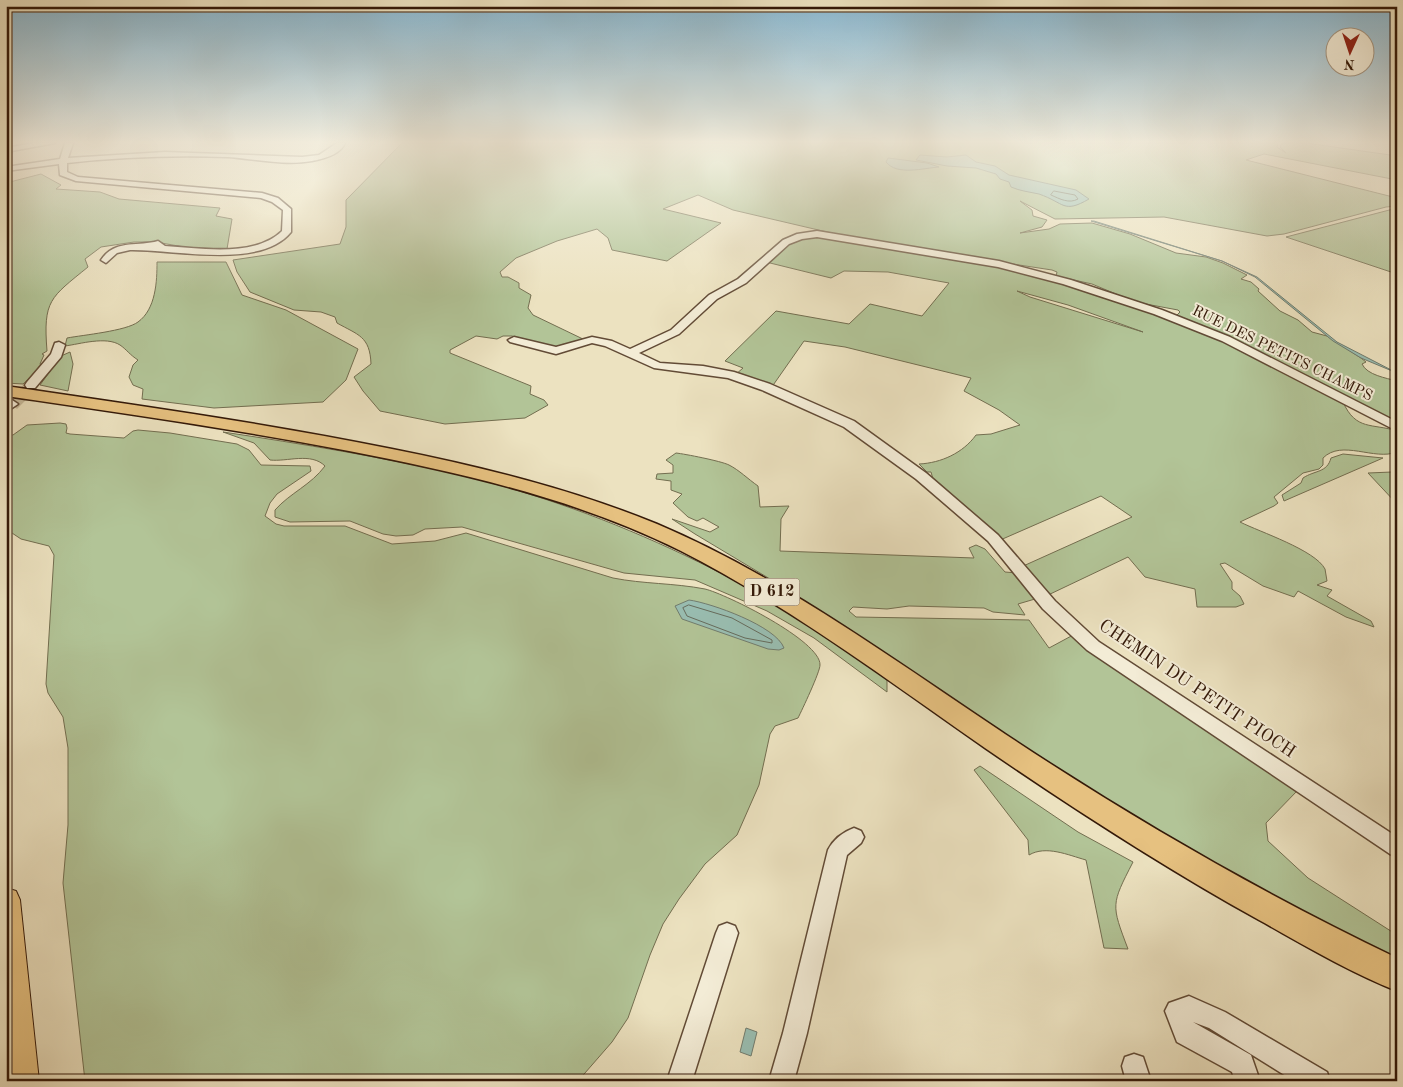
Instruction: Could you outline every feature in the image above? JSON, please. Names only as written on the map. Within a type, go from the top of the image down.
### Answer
[{"type":"highway","name":"D 612","points":[[8,400],[68,400],[274,432],[426,461],[540,490],[630,522],[683,544],[785,599],[1089,804],[1270,911],[1397,975]]},
{"type":"main road","points":[[6,900],[18,1010],[23,1081]]},
{"type":"street","points":[[106,260],[109,253],[122,248],[158,244],[162,248],[231,252],[275,242],[286,234],[288,230],[287,209],[275,200],[262,196],[237,194]]},
{"type":"street","name":"RUE DES PETITS CHAMPS","points":[[630,353],[675,332],[713,297],[742,281],[786,242],[800,236],[816,234],[999,264],[1067,282],[1158,312],[1226,339],[1397,427]]},
{"type":"street","name":"CHEMIN DU PETIT PIOCH","points":[[514,340],[556,350],[592,340],[599,341],[658,366],[704,370],[730,375],[766,387],[849,424],[921,476],[993,538],[1049,605],[1093,646],[1397,848]]},
{"type":"street","points":[[31,385],[57,355],[59,344]]},
{"type":"street","points":[[781,1081],[800,1015],[838,850],[854,837]]},
{"type":"street","points":[[679,1081],[727,934]]},
{"type":"street","points":[[1248,1081],[1242,1064],[1186,1033],[1177,1011],[1189,1008],[1217,1020],[1318,1081]]},
{"type":"green space","points":[[6,194],[105,194],[119,199],[220,208],[216,216],[232,219],[227,249],[195,249],[156,242],[134,242],[101,247],[85,259],[88,267],[57,294],[48,310],[46,321],[47,351],[42,354],[44,355],[40,364],[42,367],[23,384],[6,383]]},
{"type":"green space","points":[[352,194],[1380,194],[1397,198],[1397,206],[1386,207],[1284,234],[1267,236],[1164,217],[1055,219],[1020,201],[1032,210],[1033,216],[1047,220],[1042,227],[1020,233],[1049,229],[1060,224],[1092,223],[1130,234],[1176,253],[1206,257],[1247,275],[1241,279],[1251,282],[1280,311],[1298,320],[1312,332],[1327,336],[1361,358],[1366,362],[1362,364],[1368,371],[1377,376],[1397,381],[1397,424],[1176,316],[1180,312],[1178,310],[1135,302],[1092,284],[1056,276],[1057,272],[1052,270],[874,243],[733,210],[698,195],[663,209],[721,223],[667,261],[612,250],[608,238],[597,229],[557,241],[516,258],[500,272],[502,277],[508,277],[519,283],[519,288],[531,295],[528,308],[533,315],[585,340],[569,346],[547,348],[512,336],[503,336],[497,339],[476,336],[450,350],[450,353],[531,386],[530,394],[544,400],[548,405],[525,418],[445,424],[380,411],[354,377],[371,364],[368,347],[362,338],[337,323],[335,317],[321,312],[294,310],[250,292],[237,272],[233,260],[340,244],[346,227],[346,200]]},
{"type":"green space","points":[[1397,208],[1397,274],[1286,237]]},
{"type":"green space","points":[[809,235],[996,265],[1104,295],[1211,335],[1343,402],[1353,418],[1359,422],[1397,431],[1397,452],[1378,454],[1339,450],[1331,453],[1323,458],[1323,465],[1319,469],[1303,473],[1274,497],[1278,503],[1240,522],[1299,548],[1319,562],[1325,569],[1327,581],[1317,585],[1332,590],[1327,596],[1371,621],[1374,627],[1346,617],[1298,591],[1294,597],[1263,586],[1225,563],[1220,564],[1232,582],[1232,589],[1240,596],[1244,604],[1236,607],[1197,607],[1195,589],[1145,577],[1128,557],[1046,596],[1021,567],[1132,517],[1101,496],[998,541],[933,479],[931,472],[927,472],[919,464],[935,462],[951,456],[965,447],[976,435],[991,434],[1020,425],[999,410],[964,391],[971,378],[845,347],[804,341],[769,391],[735,375],[743,368],[725,361],[776,311],[849,324],[870,304],[922,316],[949,283],[888,272],[844,271],[831,278],[766,262],[785,245]],"holes":[[[1017,291],[1068,305],[1143,332],[1030,297]]]},
{"type":"green space","points":[[157,262],[226,262],[242,295],[286,310],[358,349],[346,380],[323,402],[214,408],[142,399],[143,389],[133,385],[129,377],[133,365],[138,360],[114,342],[93,341],[65,346],[67,338],[124,328],[138,322],[149,310],[152,302],[157,278]]},
{"type":"green space","points":[[70,352],[73,364],[68,391],[40,385],[61,356]]},
{"type":"green space","points":[[66,424],[66,433],[70,434],[124,438],[133,431],[138,430],[170,433],[237,444],[249,450],[261,465],[310,466],[311,471],[277,494],[270,503],[265,516],[276,524],[284,526],[345,526],[392,544],[435,541],[466,533],[613,578],[705,589],[732,600],[771,620],[790,632],[816,655],[820,665],[819,669],[798,718],[775,726],[770,734],[759,785],[737,835],[705,864],[679,899],[663,924],[628,1018],[612,1042],[578,1081],[85,1081],[63,883],[68,825],[68,748],[63,717],[48,693],[46,684],[54,555],[49,546],[21,539],[9,531],[6,525],[6,435],[13,435],[27,425]]},
{"type":"green space","points":[[223,432],[402,462],[517,490],[573,509],[685,555],[791,613],[841,645],[887,680],[887,692],[814,638],[767,611],[695,580],[624,573],[462,527],[425,529],[413,535],[396,536],[383,534],[350,521],[290,522],[275,517],[275,510],[325,466],[313,459],[306,458],[270,460],[254,443]]},
{"type":"green space","points":[[676,453],[725,463],[733,467],[758,486],[760,507],[789,506],[781,519],[780,551],[974,558],[969,548],[976,545],[985,549],[1005,572],[1017,573],[1035,599],[1018,604],[1025,615],[993,612],[984,608],[909,606],[887,609],[853,607],[849,611],[856,617],[1029,620],[1049,648],[1075,634],[1298,790],[1266,823],[1268,841],[1308,878],[1397,935],[1397,966],[1118,812],[780,585],[672,519],[710,532],[719,527],[703,518],[697,521],[688,517],[673,503],[682,494],[671,490],[671,481],[656,479],[657,474],[673,473],[673,465],[666,460]]},
{"type":"green space","points":[[1343,454],[1383,458],[1284,501],[1282,495],[1301,483],[1303,478],[1324,469],[1331,458]]},
{"type":"green space","points":[[1397,472],[1397,504],[1368,473]]},
{"type":"green space","points":[[980,766],[1078,832],[1133,862],[1117,897],[1116,905],[1116,913],[1128,949],[1104,948],[1086,860],[1050,851],[1036,852],[1029,855],[1028,840],[974,770]]},
{"type":"water","points":[[1039,194],[1081,194],[1089,199],[1074,206],[1064,206]]},
{"type":"water","points":[[1091,221],[1094,221],[1222,261]]},
{"type":"water","points":[[1222,261],[1257,277],[1337,342],[1397,373],[1361,358],[1333,341],[1255,277]]},
{"type":"water","points":[[689,600],[727,611],[756,624],[779,640],[784,648],[779,650],[768,649],[682,619],[675,606]]},
{"type":"water","points":[[746,1028],[757,1032],[751,1056],[740,1052]]},
{"type":"tunnel","points":[[12,404],[31,385]]}]
